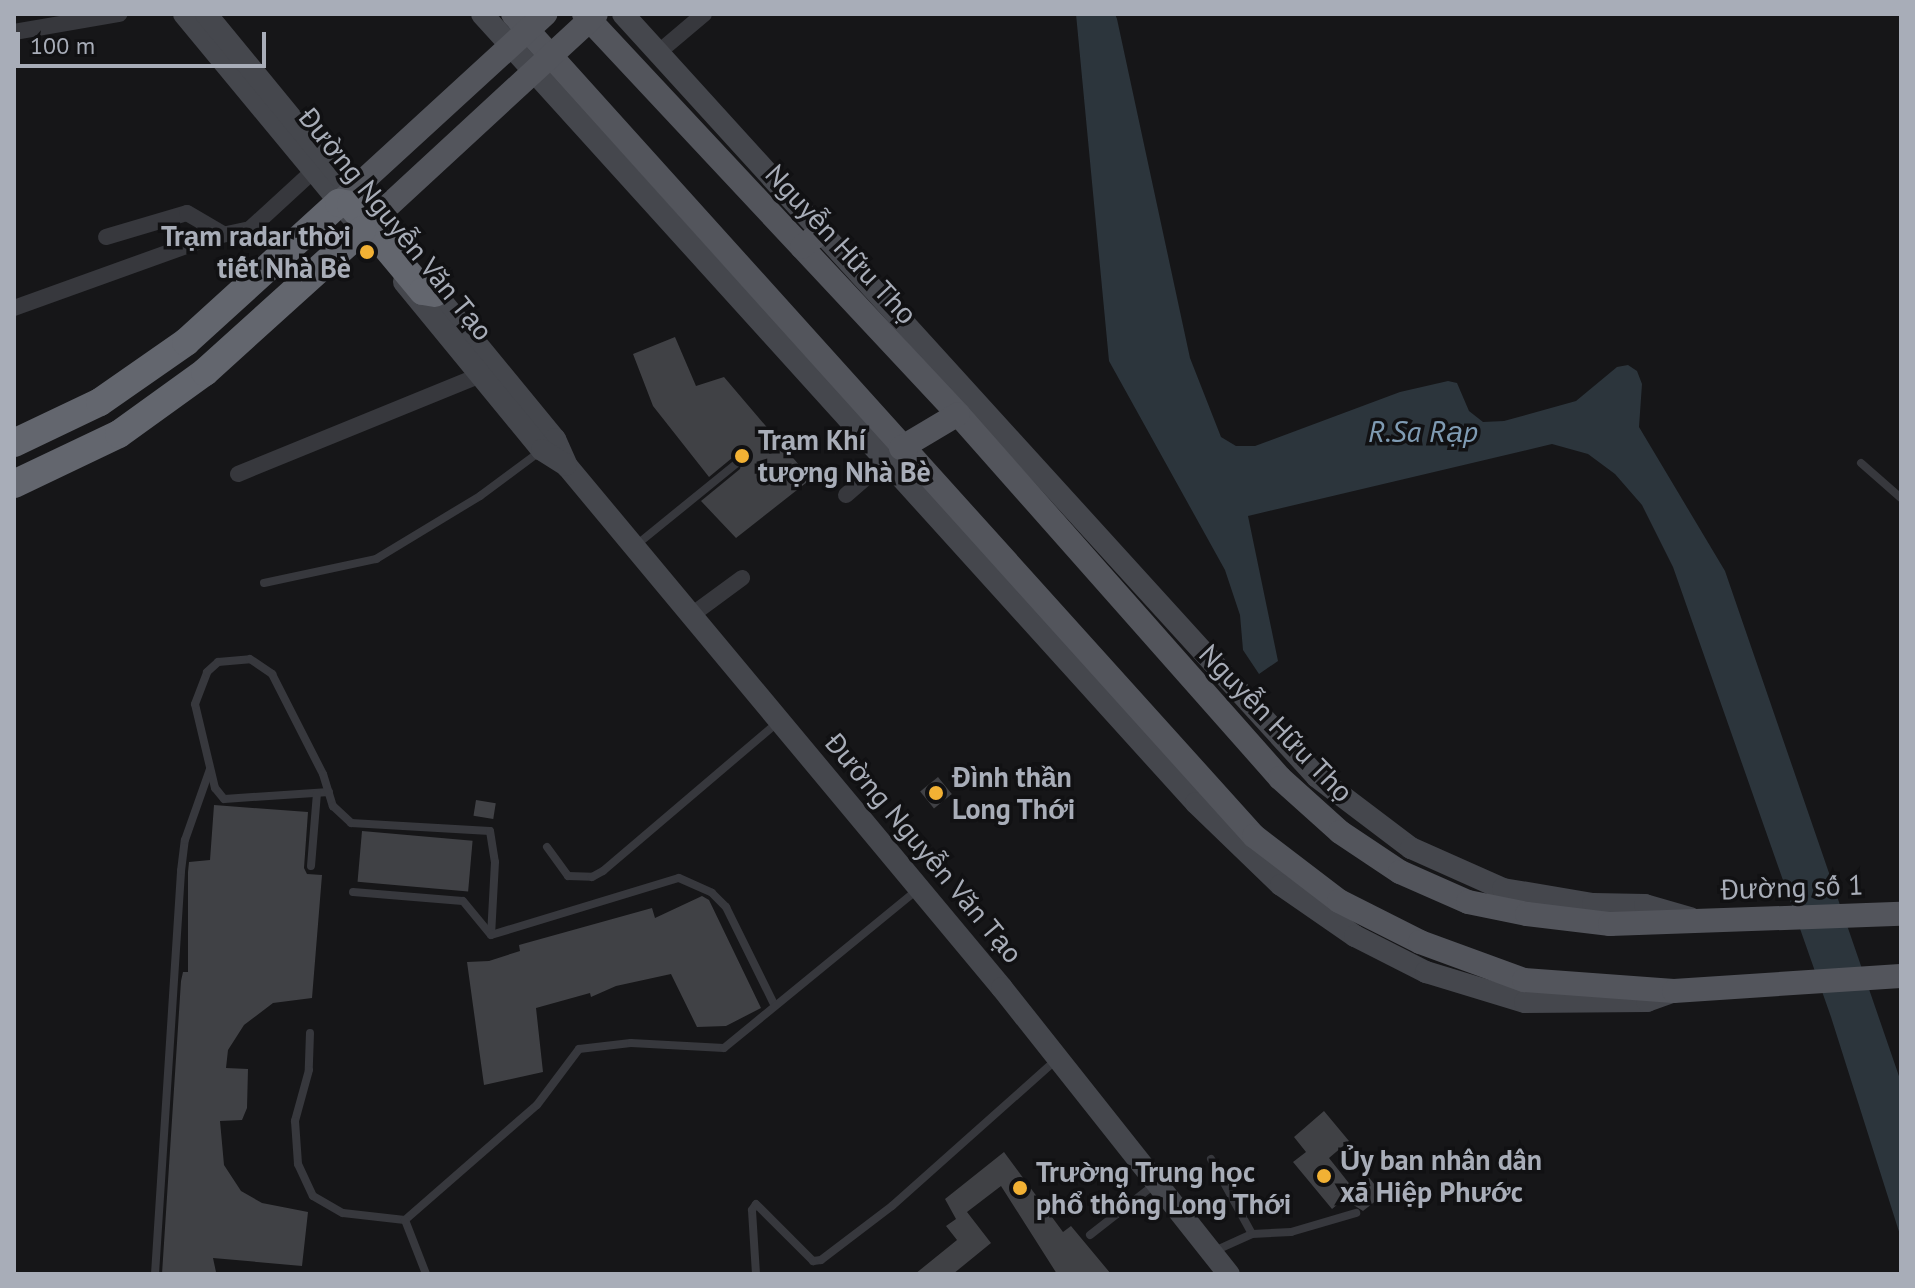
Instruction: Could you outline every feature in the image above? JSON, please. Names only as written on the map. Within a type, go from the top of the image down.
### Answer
[{"type":"highway","points":[[14,443],[100,402],[186,342],[345,197],[423,291],[435,293]]},
{"type":"highway","points":[[14,484],[119,434],[205,372],[368,224]]},
{"type":"main road","name":"Đường Nguyễn Văn Tạo","points":[[184,14],[313,171],[345,197]]},
{"type":"main road","name":"Đường Nguyễn Văn Tạo","points":[[206,14],[345,197]]},
{"type":"main road","points":[[482,14],[524,26],[543,63],[966,533],[1254,836],[1339,901],[1497,974],[1674,991],[1900,977]]},
{"type":"main road","name":"Nguyễn Hữu Thọ","points":[[623,14],[659,52],[958,414],[1156,622]]},
{"type":"main road","points":[[368,224],[590,16]]},
{"type":"main road","name":"Nguyễn Hữu Thọ","points":[[590,16],[812,239],[1156,622],[1280,778],[1340,832],[1400,872],[1468,902],[1527,914],[1610,924],[1699,921]]},
{"type":"main road","points":[[345,197],[524,26]]},
{"type":"main road","name":"Đường Nguyễn Văn Tạo","points":[[368,224],[481,375],[543,450],[567,466]]},
{"type":"main road","name":"Đường Nguyễn Văn Tạo","points":[[435,293],[555,439],[567,466],[693,614],[778,722],[1058,1058],[1229,1274]]},
{"type":"main road","points":[[893,454],[958,414]]},
{"type":"main road","name":"Đường số 1","points":[[1699,921],[1896,911]]},
{"type":"street","points":[[14,32],[119,14]]},
{"type":"street","points":[[659,52],[704,14]]},
{"type":"street","points":[[14,308],[223,234],[257,225],[313,171]]},
{"type":"street","points":[[106,237],[187,213],[223,234]]},
{"type":"street","points":[[238,474],[481,375]]},
{"type":"street","points":[[846,495],[893,454]]},
{"type":"street","points":[[693,614],[742,578]]},
{"type":"lane","points":[[264,583],[376,559],[480,496],[543,450]]},
{"type":"lane","points":[[1861,463],[1901,498]]},
{"type":"lane","points":[[634,547],[736,464]]},
{"type":"lane","points":[[329,792],[224,799],[210,769],[195,704],[207,672],[218,662],[250,659],[272,674],[329,792],[333,806],[351,823],[490,831],[495,862],[491,935]]},
{"type":"lane","points":[[547,847],[568,876],[592,877],[603,871],[778,722]]},
{"type":"lane","points":[[155,1274],[181,871],[185,840],[210,769]]},
{"type":"lane","points":[[311,866],[317,793]]},
{"type":"lane","points":[[491,935],[679,878],[712,893],[726,907],[775,1006]]},
{"type":"lane","points":[[310,1033],[309,1070],[295,1121],[298,1164],[313,1196],[343,1213],[405,1220],[537,1105],[579,1049],[631,1043],[724,1048],[918,889]]},
{"type":"lane","points":[[353,892],[463,901],[491,935]]},
{"type":"lane","points":[[756,1274],[753,1206],[761,1204],[813,1261],[821,1260],[892,1206],[1058,1058]]},
{"type":"lane","points":[[1211,1159],[1252,1234]]},
{"type":"lane","points":[[1090,1235],[1157,1183]]},
{"type":"lane","points":[[1211,1252],[1252,1234],[1291,1232],[1356,1213]]},
{"type":"lane","points":[[405,1220],[426,1274]]},
{"type":"water","name":"R.Sa Rạp","points":[[1076,14],[1115,14],[1117,19],[1190,358],[1221,437],[1236,446],[1255,446],[1400,392],[1448,381],[1457,383],[1469,411],[1483,422],[1504,421],[1576,401],[1617,367],[1628,365],[1637,371],[1642,384],[1639,427],[1725,571],[1901,1082],[1901,1238],[1831,1017],[1673,567],[1642,505],[1615,474],[1588,454],[1552,444],[1248,516],[1278,661],[1259,674],[1243,650],[1240,615],[1225,570],[1109,361]]},
{"type":"building","name":"Trạm Khí tượng Nhà Bè","points":[[675,337],[696,386],[724,377],[811,479],[736,538],[701,501],[740,469],[742,460],[732,458],[709,477],[653,406],[633,354]]},
{"type":"building","name":"Đình thần Long Thới","points":[[938,777],[952,794],[934,809],[920,791]]},
{"type":"building","points":[[476,800],[496,803],[493,819],[473,816]]},
{"type":"building","points":[[214,805],[308,812],[304,868],[307,874],[322,875],[312,998],[273,1003],[244,1025],[228,1050],[226,1068],[248,1069],[247,1108],[242,1120],[220,1121],[224,1165],[241,1191],[262,1203],[308,1212],[302,1266],[213,1258],[216,1272],[162,1274],[181,981],[183,972],[188,972],[189,862],[210,860]]},
{"type":"building","points":[[362,831],[473,841],[468,891],[358,882]]},
{"type":"building","points":[[702,896],[709,900],[761,1008],[726,1026],[697,1027],[671,974],[616,986],[591,997],[590,993],[536,1008],[543,1072],[484,1085],[467,962],[489,961],[520,951],[519,945],[652,908],[655,918]]},
{"type":"building","points":[[1324,1111],[1349,1141],[1329,1158],[1352,1187],[1367,1175],[1383,1195],[1363,1211],[1344,1199],[1332,1209],[1293,1162],[1306,1152],[1294,1137]]},
{"type":"building","points":[[1004,1152],[1063,1232],[1071,1226],[1111,1274],[1057,1274],[1001,1186],[967,1212],[991,1243],[953,1274],[915,1274],[957,1240],[946,1226],[956,1219],[945,1199]]},
{"type":"place","name":"Trạm radar thời tiết Nhà Bè","points":[[367,252]]},
{"type":"place","name":"Trạm Khí tượng Nhà Bè","points":[[742,456]]},
{"type":"place","name":"Đình thần Long Thới","points":[[936,793]]},
{"type":"place","name":"Ủy ban nhân dân xã Hiệp Phước","points":[[1324,1176]]},
{"type":"place","name":"Trường Trung học phổ thông Long Thới","points":[[1020,1188]]}]
